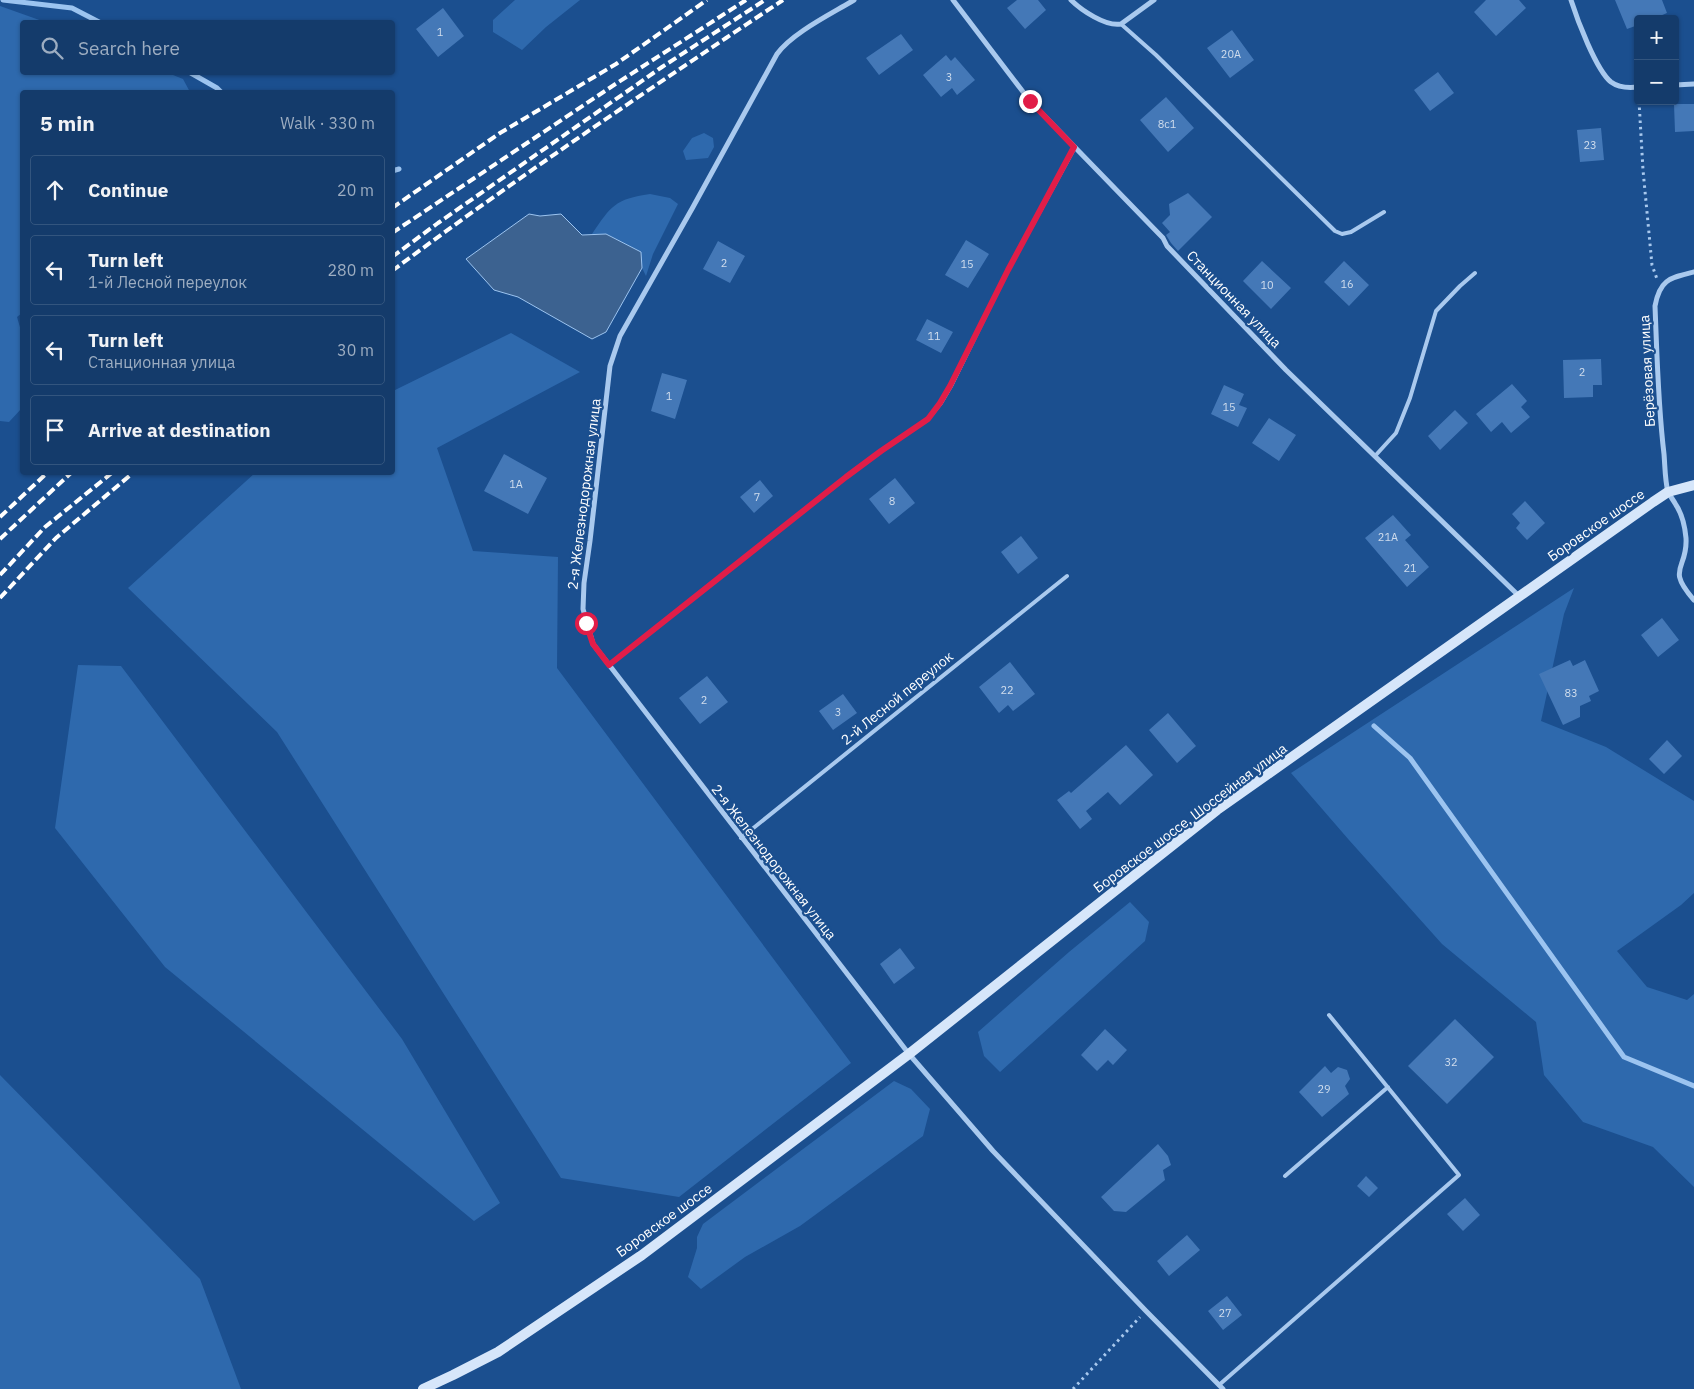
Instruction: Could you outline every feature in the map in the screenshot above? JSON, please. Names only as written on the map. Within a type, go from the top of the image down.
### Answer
[{"type":"main road","name":"Боровское шоссе","points":[[1519,596],[1668,492],[1694,485]]},
{"type":"main road","name":"Боровское шоссе, Шоссейная улица","points":[[909,1054],[1217,810],[1519,596]]},
{"type":"main road","name":"Боровское шоссе","points":[[423,1389],[498,1352],[642,1255],[909,1054]]},
{"type":"street","name":"2-я Железнодорожная улица","points":[[854,0],[794,38],[777,54],[620,336],[610,366],[584,583],[583,609],[593,644],[909,1054],[993,1150],[1221,1387]]},
{"type":"street","name":"Станционная улица","points":[[953,0],[1030,101],[1163,238],[1167,246],[1286,370],[1519,596]]},
{"type":"street","points":[[1071,0],[1088,13],[1116,25],[1121,24],[1154,0]]},
{"type":"street","points":[[1571,0],[1585,38],[1610,81],[1619,86],[1634,87]]},
{"type":"street","points":[[1679,85],[1694,84]]},
{"type":"street","points":[[1662,286],[1669,280],[1694,272]]},
{"type":"street","name":"Берёзовая улица","points":[[1662,286],[1657,294],[1655,306],[1662,435],[1668,492]]},
{"type":"street","points":[[1668,492],[1681,516],[1686,539],[1679,568],[1679,577],[1681,584],[1694,600]]},
{"type":"lane","points":[[1121,24],[1156,55],[1335,231],[1342,234],[1351,232],[1384,212]]},
{"type":"lane","points":[[609,665],[881,451],[928,419],[940,403],[1074,147]]},
{"type":"lane","points":[[1374,456],[1396,433],[1410,398],[1436,311],[1475,273]]},
{"type":"lane","name":"2-й Лесной переулок","points":[[741,838],[1067,576]]},
{"type":"lane","points":[[1221,1387],[1459,1175],[1329,1015]]},
{"type":"lane","points":[[1285,1176],[1388,1087]]},
{"type":"path","points":[[1639,105],[1652,265],[1655,276],[1662,286]]},
{"type":"path","points":[[1073,1389],[1146,1311]]},
{"type":"shaded area","points":[[515,0],[580,0],[546,27],[522,50],[493,32],[493,20]]},
{"type":"shaded area","points":[[0,6],[39,20],[20,20],[20,75],[173,75],[183,79],[189,90],[20,90],[20,315],[17,317],[20,327],[20,410],[9,422],[0,421]]},
{"type":"shaded area","points":[[704,133],[713,138],[714,147],[708,158],[686,160],[683,151],[692,138]]},
{"type":"shaded area","points":[[650,194],[670,198],[678,204],[653,254],[646,276],[642,268],[641,252],[606,234],[592,234],[609,210],[615,205],[629,198]]},
{"type":"shaded area","points":[[529,214],[540,216],[561,214],[582,235],[606,234],[641,252],[642,268],[606,332],[592,339],[518,297],[494,290],[466,259]]},
{"type":"shaded area","points":[[511,333],[580,372],[437,448],[473,551],[558,557],[557,668],[851,1063],[679,1197],[561,1178],[277,732],[128,588],[253,475],[395,475],[395,390]]},
{"type":"shaded area","points":[[1574,588],[1564,614],[1541,721],[1606,747],[1694,801],[1694,893],[1681,905],[1617,951],[1647,987],[1687,1000],[1694,994],[1694,1187],[1653,1147],[1583,1122],[1544,1075],[1536,1022],[1442,944],[1291,773]]},
{"type":"shaded area","points":[[78,665],[121,666],[402,1039],[500,1203],[474,1221],[165,967],[55,828]]},
{"type":"shaded area","points":[[1130,902],[1149,922],[1145,941],[1000,1072],[984,1056],[978,1032],[1069,952]]},
{"type":"shaded area","points":[[0,1075],[200,1279],[241,1389],[0,1389]]},
{"type":"shaded area","points":[[894,1081],[911,1089],[930,1109],[923,1136],[800,1226],[745,1257],[701,1289],[688,1277],[697,1248],[697,1237],[703,1224]]},
{"type":"building","points":[[1017,0],[1038,0],[1046,10],[1025,29],[1007,8]]},
{"type":"building","points":[[1486,0],[1519,0],[1526,8],[1496,36],[1474,12]]},
{"type":"building","points":[[1615,0],[1662,0],[1667,13],[1662,15],[1634,15],[1634,26],[1627,29]]},
{"type":"building","points":[[443,8],[464,36],[438,57],[416,29]]},
{"type":"building","points":[[1232,30],[1254,60],[1230,78],[1207,48]]},
{"type":"building","points":[[901,34],[913,50],[879,75],[866,58]]},
{"type":"building","points":[[946,55],[951,61],[955,57],[975,80],[957,95],[952,88],[941,97],[923,75]]},
{"type":"building","points":[[1438,72],[1454,93],[1430,111],[1414,90]]},
{"type":"building","points":[[1166,97],[1194,128],[1168,152],[1140,120]]},
{"type":"building","points":[[1694,104],[1694,131],[1675,132],[1674,105]]},
{"type":"building","points":[[1601,128],[1604,160],[1580,162],[1577,130]]},
{"type":"building","points":[[1188,193],[1212,217],[1178,251],[1166,235],[1170,232],[1162,223],[1170,215],[1169,204]]},
{"type":"building","points":[[966,240],[989,254],[968,288],[945,275]]},
{"type":"building","points":[[718,241],[745,256],[730,283],[703,269]]},
{"type":"building","points":[[1262,261],[1291,288],[1271,309],[1243,281]]},
{"type":"building","points":[[1344,261],[1369,285],[1349,306],[1324,282]]},
{"type":"building","points":[[927,319],[953,332],[941,353],[916,340]]},
{"type":"building","points":[[1601,359],[1602,385],[1593,385],[1593,397],[1564,398],[1563,360]]},
{"type":"building","points":[[662,373],[687,380],[675,419],[651,411]]},
{"type":"building","points":[[1512,384],[1527,401],[1521,407],[1530,417],[1511,433],[1502,422],[1491,432],[1476,414]]},
{"type":"building","points":[[1224,385],[1244,394],[1239,405],[1247,408],[1238,427],[1211,414]]},
{"type":"building","points":[[1455,410],[1468,423],[1440,450],[1428,436]]},
{"type":"building","points":[[1269,418],[1296,435],[1279,461],[1252,443]]},
{"type":"building","points":[[504,454],[547,478],[528,514],[484,491]]},
{"type":"building","points":[[895,478],[915,503],[889,524],[869,499]]},
{"type":"building","points":[[760,480],[773,496],[754,513],[740,497]]},
{"type":"building","points":[[1525,501],[1545,523],[1527,540],[1516,528],[1520,523],[1512,514]]},
{"type":"building","points":[[1393,515],[1411,535],[1405,540],[1429,567],[1407,587],[1365,538]]},
{"type":"building","points":[[1021,536],[1038,558],[1018,574],[1001,552]]},
{"type":"building","points":[[1662,618],[1679,640],[1658,657],[1641,635]]},
{"type":"building","points":[[1570,660],[1573,666],[1585,660],[1599,691],[1589,696],[1591,701],[1580,706],[1580,717],[1563,725],[1539,674]]},
{"type":"building","points":[[1010,662],[1035,694],[1013,711],[1008,705],[999,713],[979,687]]},
{"type":"building","points":[[707,676],[728,702],[700,724],[679,698]]},
{"type":"building","points":[[843,694],[857,713],[833,730],[819,711]]},
{"type":"building","points":[[1168,713],[1196,746],[1177,763],[1149,730]]},
{"type":"building","points":[[1667,740],[1682,756],[1664,774],[1649,759]]},
{"type":"building","points":[[1126,745],[1153,775],[1120,805],[1108,792],[1086,811],[1092,819],[1080,829],[1057,800],[1069,791],[1071,793]]},
{"type":"building","points":[[900,948],[915,968],[894,984],[880,964]]},
{"type":"building","points":[[1455,1019],[1494,1057],[1447,1104],[1408,1066]]},
{"type":"building","points":[[1105,1029],[1127,1050],[1113,1065],[1108,1060],[1097,1071],[1081,1055]]},
{"type":"building","points":[[1325,1066],[1331,1073],[1338,1067],[1347,1070],[1350,1079],[1345,1086],[1349,1094],[1322,1117],[1299,1092]]},
{"type":"building","points":[[1158,1144],[1168,1156],[1171,1165],[1163,1170],[1165,1180],[1126,1212],[1114,1211],[1101,1197]]},
{"type":"building","points":[[1366,1176],[1378,1188],[1369,1197],[1357,1186]]},
{"type":"building","points":[[1465,1198],[1480,1215],[1463,1231],[1447,1214]]},
{"type":"building","points":[[1187,1235],[1200,1250],[1169,1276],[1157,1261]]},
{"type":"building","points":[[1227,1296],[1242,1315],[1223,1330],[1208,1311]]},
{"type":"waterway","points":[[3,0],[72,8],[95,20]]},
{"type":"waterway","points":[[194,75],[219,90]]},
{"type":"waterway","points":[[395,170],[399,169]]},
{"type":"waterway","points":[[1374,726],[1410,758],[1624,1057],[1694,1086]]},
{"type":"railway","points":[[395,206],[500,133],[616,64],[707,0]]},
{"type":"railway","points":[[395,231],[617,83],[746,0]]},
{"type":"railway","points":[[395,255],[662,67],[765,0]]},
{"type":"railway","points":[[395,269],[635,99],[783,0]]},
{"type":"railway","points":[[0,517],[45,475]]},
{"type":"railway","points":[[0,539],[69,475]]},
{"type":"railway","points":[[0,575],[45,527],[109,475]]},
{"type":"railway","points":[[0,598],[56,538],[130,475]]},
{"type":"route","points":[[586,623],[593,644],[609,665],[846,477],[928,419],[950,386],[1008,270],[1074,147],[1030,101]]}]
